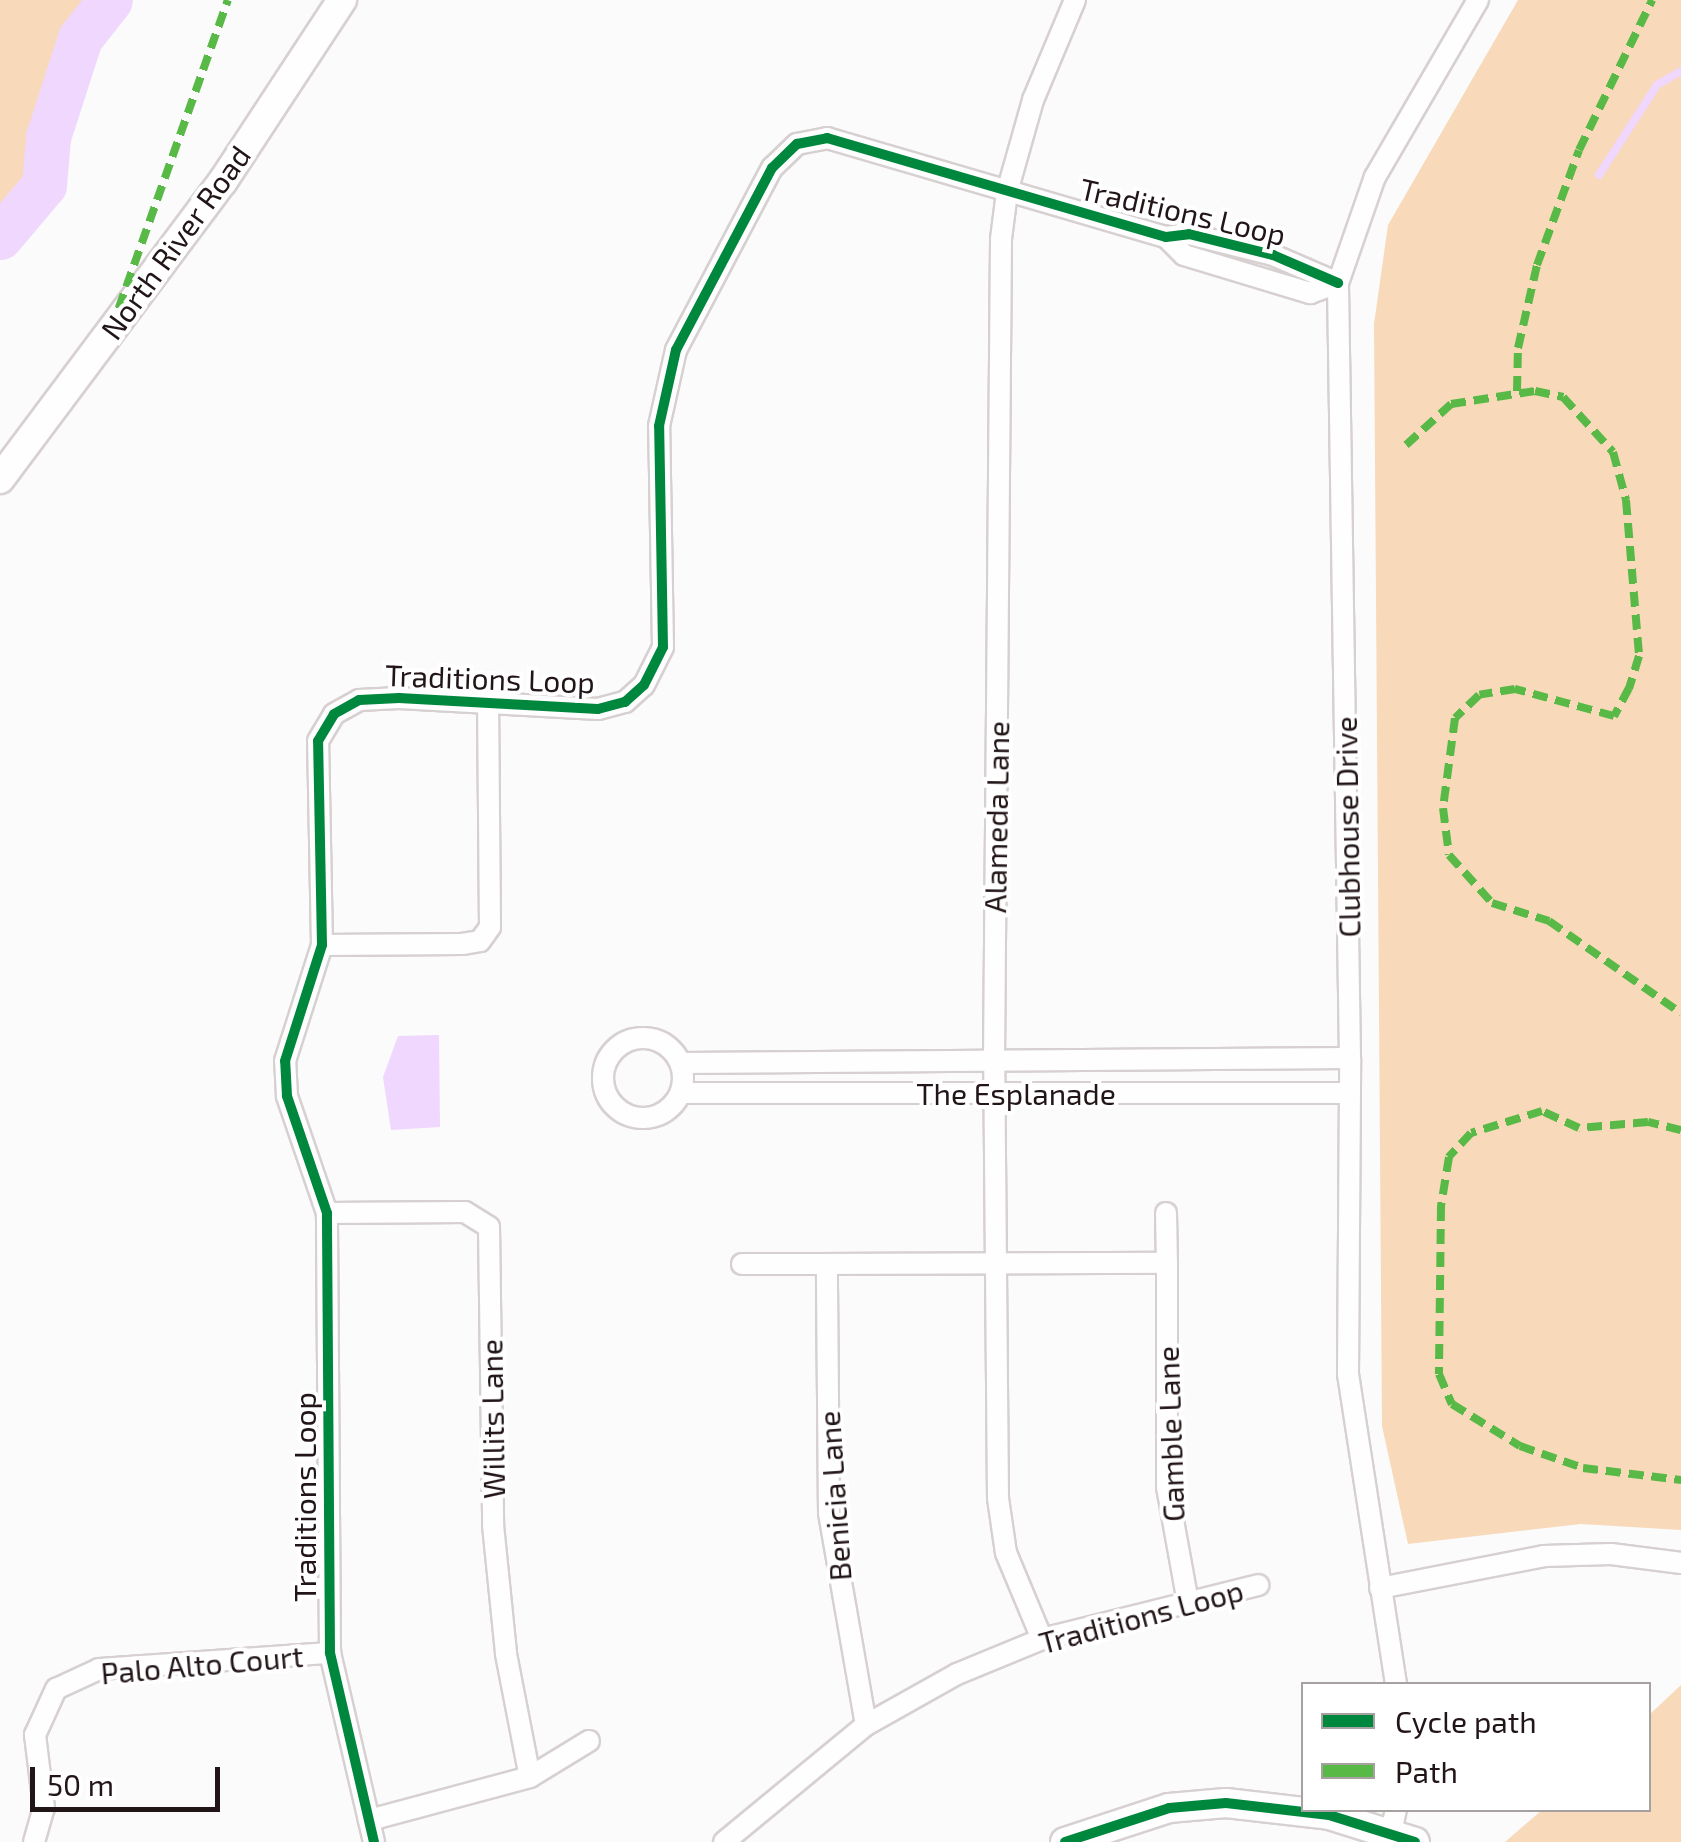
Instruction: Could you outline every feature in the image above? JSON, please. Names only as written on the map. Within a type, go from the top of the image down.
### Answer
[{"type":"main road","name":"North River Road","points":[[0,479],[223,181],[342,0]]},
{"type":"main road","points":[[1065,1842],[1169,1808],[1226,1803],[1301,1812]]},
{"type":"main road","points":[[1304,1812],[1398,1831]]},
{"type":"street","name":"Alameda Lane","points":[[1042,1639],[1025,1610],[1006,1553],[998,1498],[994,1060],[1006,192],[1050,53],[1076,0]]},
{"type":"street","name":"Clubhouse Drive","points":[[1396,1682],[1348,1374],[1350,1058],[1338,283],[1375,177],[1478,0]]},
{"type":"street","name":"Traditions Loop","points":[[374,1842],[330,1652],[327,1213],[287,1096],[285,1061],[322,945],[318,741],[334,714],[359,700],[598,709],[626,702],[657,668],[663,647],[658,426],[676,350],[772,168],[797,144],[827,138],[1166,237],[1184,256],[1310,292],[1338,283]]},
{"type":"street","points":[[322,945],[462,944],[480,941],[490,927],[488,702]]},
{"type":"street","points":[[651,1037],[670,1046],[682,1063],[682,1093],[660,1114],[630,1117],[608,1097],[603,1067],[613,1049],[651,1037]]},
{"type":"street","points":[[1251,1058],[1251,1094]]},
{"type":"street","name":"The Esplanade","points":[[682,1063],[1350,1058]]},
{"type":"street","name":"The Esplanade","points":[[682,1093],[1350,1092]]},
{"type":"street","name":"Willits Lane","points":[[327,1213],[466,1212],[489,1227],[493,1525],[506,1654],[530,1777]]},
{"type":"street","name":"Gamble Lane","points":[[1166,1213],[1167,1487],[1188,1603]]},
{"type":"street","points":[[742,1264],[1167,1263]]},
{"type":"street","name":"Benicia Lane","points":[[827,1264],[828,1513],[866,1725]]},
{"type":"street","points":[[1380,1588],[1544,1556],[1611,1554],[1681,1563]]},
{"type":"street","name":"Traditions Loop","points":[[724,1842],[866,1725],[957,1674],[1042,1639],[1258,1585]]},
{"type":"street","name":"Palo Alto Court","points":[[34,1842],[44,1808],[35,1735],[56,1689],[98,1669],[330,1652]]},
{"type":"street","points":[[369,1820],[530,1777],[589,1740]]},
{"type":"shaded area","points":[[0,0],[99,0],[64,53],[37,133],[33,174],[0,221]]},
{"type":"shaded area","points":[[1518,0],[1681,0],[1681,1530],[1581,1524],[1408,1544],[1382,1426],[1374,324],[1388,225]]},
{"type":"shaded area","points":[[439,1035],[440,1127],[391,1130],[383,1077],[398,1036]]},
{"type":"shaded area","points":[[1681,1685],[1681,1842],[1505,1842],[1540,1812],[1651,1812],[1651,1713]]},
{"type":"waterway","points":[[0,237],[44,185],[48,137],[80,38],[110,0]]},
{"type":"waterway","points":[[1599,175],[1657,85],[1681,71]]},
{"type":"marked path","points":[[111,330],[228,0]]},
{"type":"marked path","points":[[1517,391],[1518,348],[1537,265],[1579,150],[1652,0]]},
{"type":"marked path","points":[[1406,445],[1451,404],[1535,391],[1563,397],[1613,452],[1626,500],[1639,656],[1629,688],[1614,716],[1515,689],[1479,695],[1455,718],[1443,808],[1449,855],[1492,903],[1549,921],[1681,1013]]},
{"type":"marked path","points":[[1681,1130],[1648,1122],[1579,1128],[1542,1111],[1471,1133],[1449,1157],[1441,1206],[1439,1374],[1452,1404],[1520,1446],[1583,1468],[1681,1480]]},
{"type":"cycle path","points":[[374,1842],[330,1653],[327,1213],[287,1096],[285,1061],[322,945],[318,741],[334,714],[359,700],[399,698],[598,709],[625,702],[644,685],[663,647],[659,426],[676,350],[772,168],[797,144],[827,138],[1166,237],[1189,234],[1273,255],[1338,283]]},
{"type":"cycle path","points":[[1065,1842],[1169,1808],[1226,1803],[1301,1812]]},
{"type":"cycle path","points":[[1303,1812],[1329,1815],[1415,1842]]}]
